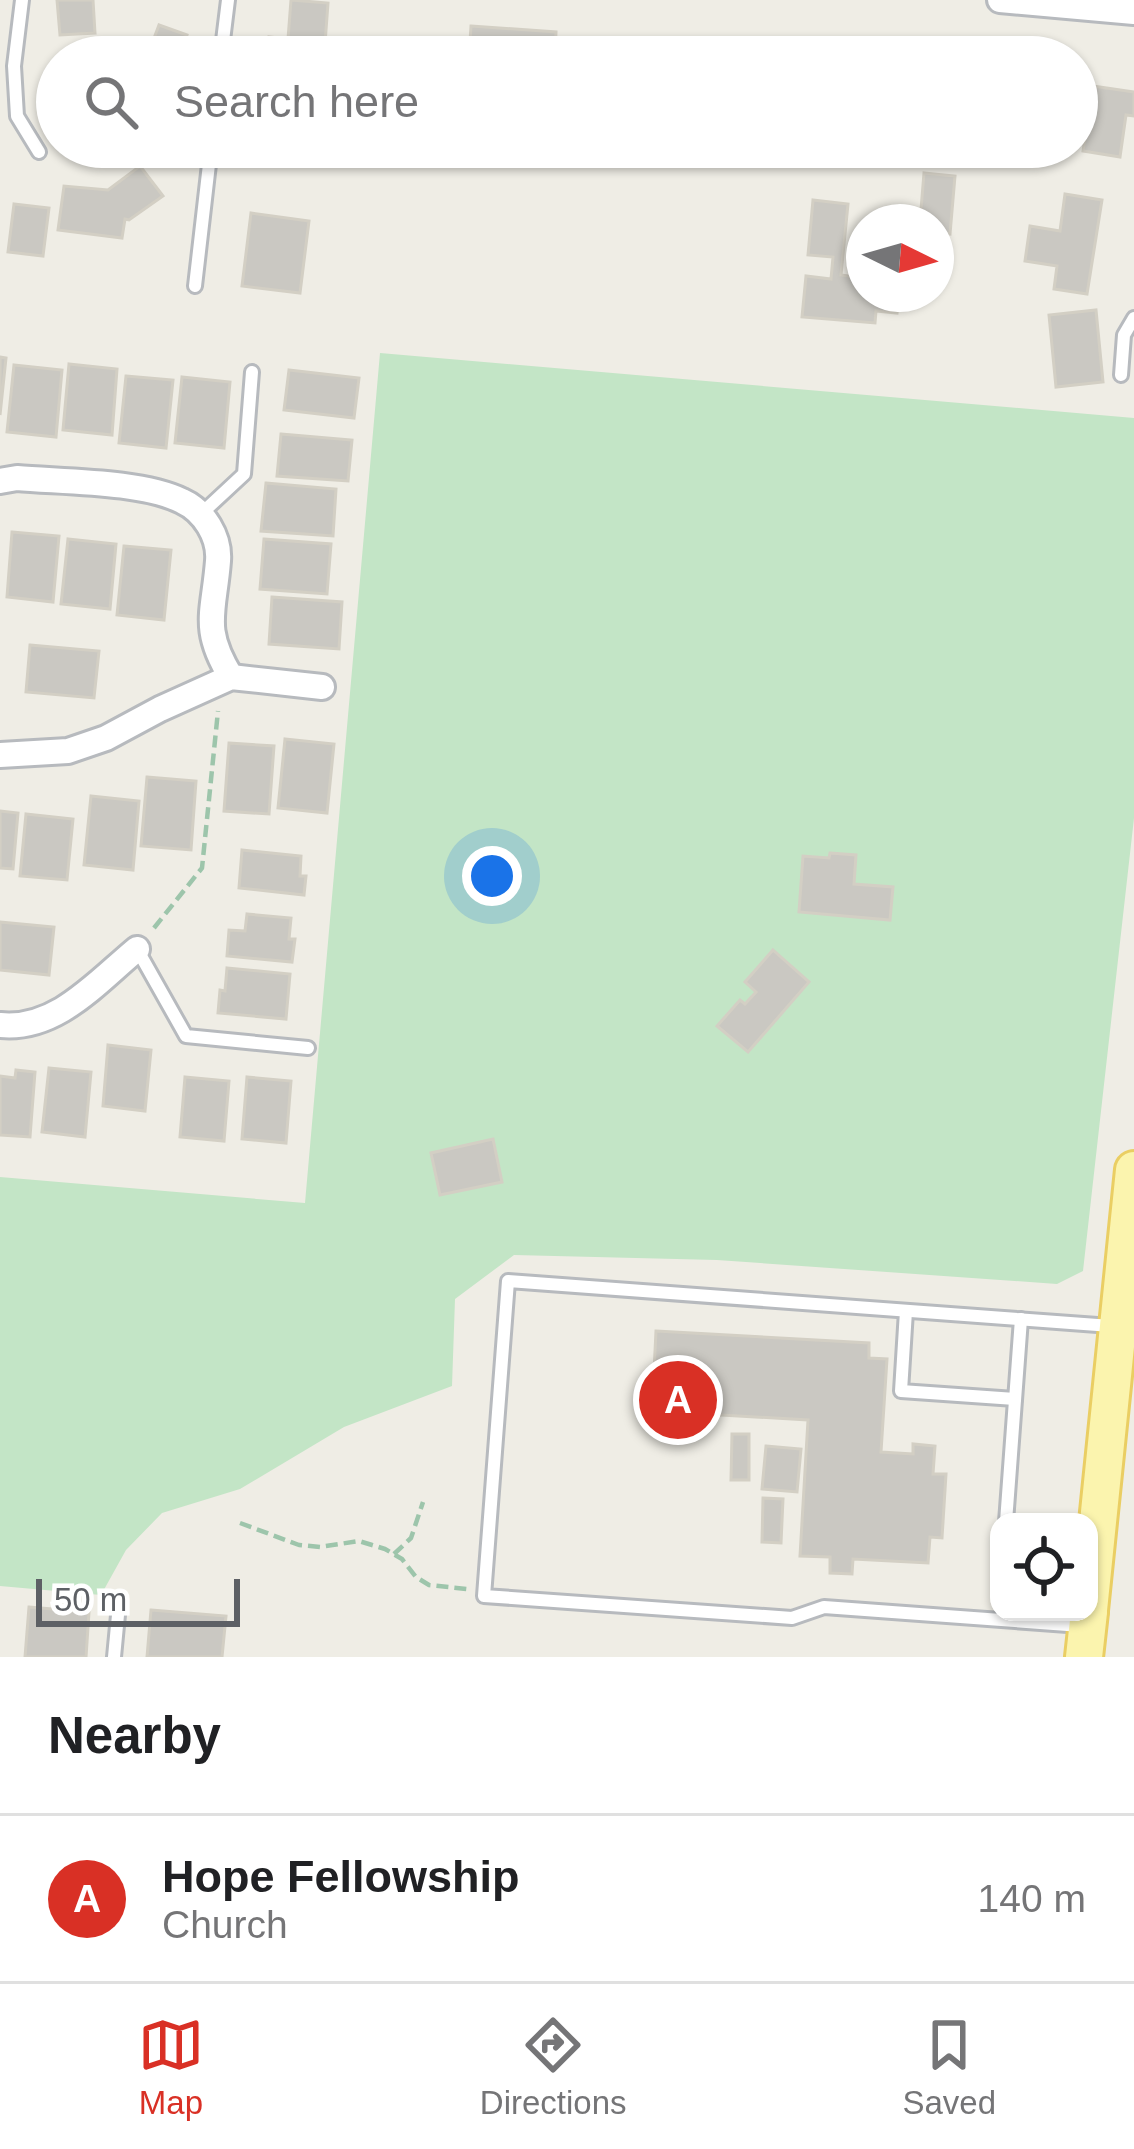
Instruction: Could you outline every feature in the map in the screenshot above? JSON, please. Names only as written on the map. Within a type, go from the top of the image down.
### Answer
[{"type":"main road","points":[[1087,1626],[1118,1327],[1128,1283],[1134,1170]]},
{"type":"street","points":[[1000,0],[1134,12]]},
{"type":"street","points":[[0,481],[17,478],[131,488],[171,496],[201,514],[213,532],[219,556],[210,626],[226,679]]},
{"type":"street","points":[[0,755],[68,751],[106,738],[226,679],[322,687]]},
{"type":"street","points":[[0,1025],[35,1024],[62,1011],[137,949]]},
{"type":"lane","points":[[22,0],[14,66],[17,116],[36,147]]},
{"type":"lane","points":[[224,36],[228,0]]},
{"type":"lane","points":[[195,286],[209,168]]},
{"type":"lane","points":[[1121,375],[1124,335],[1134,317]]},
{"type":"lane","points":[[201,514],[244,473],[252,372]]},
{"type":"lane","points":[[137,949],[187,1036],[308,1048]]},
{"type":"lane","points":[[990,1616],[824,1607],[792,1618],[484,1595],[508,1281],[1118,1327]]},
{"type":"lane","points":[[907,1311],[901,1390],[1015,1399]]},
{"type":"lane","points":[[1007,1513],[1021,1319]]},
{"type":"lane","points":[[114,1657],[118,1616]]},
{"type":"lane","points":[[1043,1621],[1087,1626]]},
{"type":"path","points":[[137,949],[202,868],[226,679]]},
{"type":"path","points":[[394,1554],[410,1538],[423,1502]]},
{"type":"path","points":[[240,1523],[299,1545],[359,1541],[402,1558],[429,1585],[484,1591]]},
{"type":"green space","points":[[380,353],[1134,418],[1134,818],[1083,1271],[1057,1284],[717,1260],[514,1255],[455,1299],[452,1386],[344,1427],[240,1489],[162,1513],[126,1550],[101,1595],[0,1586],[0,1177],[305,1203]]},
{"type":"building","points":[[57,0],[93,0],[95,33],[60,35]]},
{"type":"building","points":[[291,0],[328,3],[326,36],[288,36]]},
{"type":"building","points":[[159,25],[187,35],[187,36],[155,36]]},
{"type":"building","points":[[471,26],[556,32],[556,36],[470,36]]},
{"type":"building","points":[[1098,87],[1134,92],[1134,116],[1126,115],[1120,157],[1098,153]]},
{"type":"building","points":[[142,168],[163,196],[125,219],[122,238],[58,230],[64,186],[108,190]]},
{"type":"building","points":[[924,173],[955,176],[953,204],[921,204]]},
{"type":"building","points":[[1065,194],[1102,200],[1087,294],[1054,289],[1057,266],[1025,261],[1030,226],[1060,231]]},
{"type":"building","points":[[813,200],[848,204],[841,275],[846,276],[846,312],[876,312],[875,323],[802,317],[806,276],[831,279],[833,257],[808,255]]},
{"type":"building","points":[[14,204],[49,208],[43,256],[8,252]]},
{"type":"building","points":[[251,213],[309,221],[300,293],[242,286]]},
{"type":"building","points":[[1096,310],[1103,382],[1056,387],[1049,315]]},
{"type":"building","points":[[0,357],[6,358],[0,415]]},
{"type":"building","points":[[69,364],[117,369],[112,435],[63,430]]},
{"type":"building","points":[[14,365],[62,370],[56,437],[7,432]]},
{"type":"building","points":[[289,370],[359,378],[354,418],[284,410]]},
{"type":"building","points":[[126,376],[173,380],[166,448],[119,443]]},
{"type":"building","points":[[182,377],[230,382],[224,448],[175,443]]},
{"type":"building","points":[[281,434],[352,440],[348,481],[277,476]]},
{"type":"building","points":[[266,483],[336,489],[333,536],[261,531]]},
{"type":"building","points":[[12,532],[59,536],[53,602],[7,597]]},
{"type":"building","points":[[68,539],[116,544],[110,609],[61,604]]},
{"type":"building","points":[[264,539],[331,544],[327,594],[260,589]]},
{"type":"building","points":[[124,546],[171,550],[164,620],[117,615]]},
{"type":"building","points":[[272,597],[342,602],[339,649],[269,644]]},
{"type":"building","points":[[30,645],[99,651],[94,698],[26,692]]},
{"type":"building","points":[[285,739],[334,744],[327,813],[278,808]]},
{"type":"building","points":[[229,743],[274,746],[269,814],[224,811]]},
{"type":"building","points":[[147,777],[196,781],[191,850],[141,846]]},
{"type":"building","points":[[91,796],[139,801],[133,870],[84,865]]},
{"type":"building","points":[[0,811],[18,813],[13,869],[0,868]]},
{"type":"building","points":[[26,814],[73,819],[67,880],[20,876]]},
{"type":"building","points":[[242,850],[301,856],[304,895],[239,888]]},
{"type":"building","points":[[830,853],[856,855],[854,884],[893,887],[890,920],[799,912],[803,856],[829,858]]},
{"type":"building","points":[[247,914],[291,918],[292,962],[227,956],[229,930],[245,931]]},
{"type":"building","points":[[0,922],[54,927],[49,975],[0,970]]},
{"type":"building","points":[[773,950],[809,982],[748,1052],[717,1026],[740,1000],[745,1004],[756,992],[745,982]]},
{"type":"building","points":[[227,968],[290,974],[286,1019],[218,1013]]},
{"type":"building","points":[[108,1045],[151,1050],[145,1111],[103,1106]]},
{"type":"building","points":[[49,1068],[91,1072],[85,1137],[42,1132]]},
{"type":"building","points":[[16,1070],[35,1072],[30,1137],[0,1135],[0,1076],[15,1078]]},
{"type":"building","points":[[185,1077],[229,1081],[224,1141],[180,1137]]},
{"type":"building","points":[[247,1077],[291,1081],[286,1143],[242,1139]]},
{"type":"building","points":[[493,1139],[502,1182],[440,1195],[431,1153]]},
{"type":"building","points":[[656,1331],[869,1343],[869,1358],[887,1359],[881,1452],[913,1454],[913,1444],[935,1446],[933,1474],[946,1474],[942,1538],[930,1537],[928,1563],[853,1559],[852,1574],[830,1573],[830,1557],[800,1556],[808,1420],[652,1411]]},
{"type":"building","points":[[732,1434],[749,1434],[749,1480],[731,1480]]},
{"type":"building","points":[[766,1446],[801,1449],[797,1492],[762,1489]]},
{"type":"building","points":[[763,1498],[783,1499],[781,1543],[762,1542]]},
{"type":"building","points":[[29,1607],[89,1612],[86,1657],[25,1657]]},
{"type":"building","points":[[151,1610],[226,1616],[222,1657],[147,1657]]},
{"type":"place","name":"Hope Fellowship","points":[[678,1400]]}]
